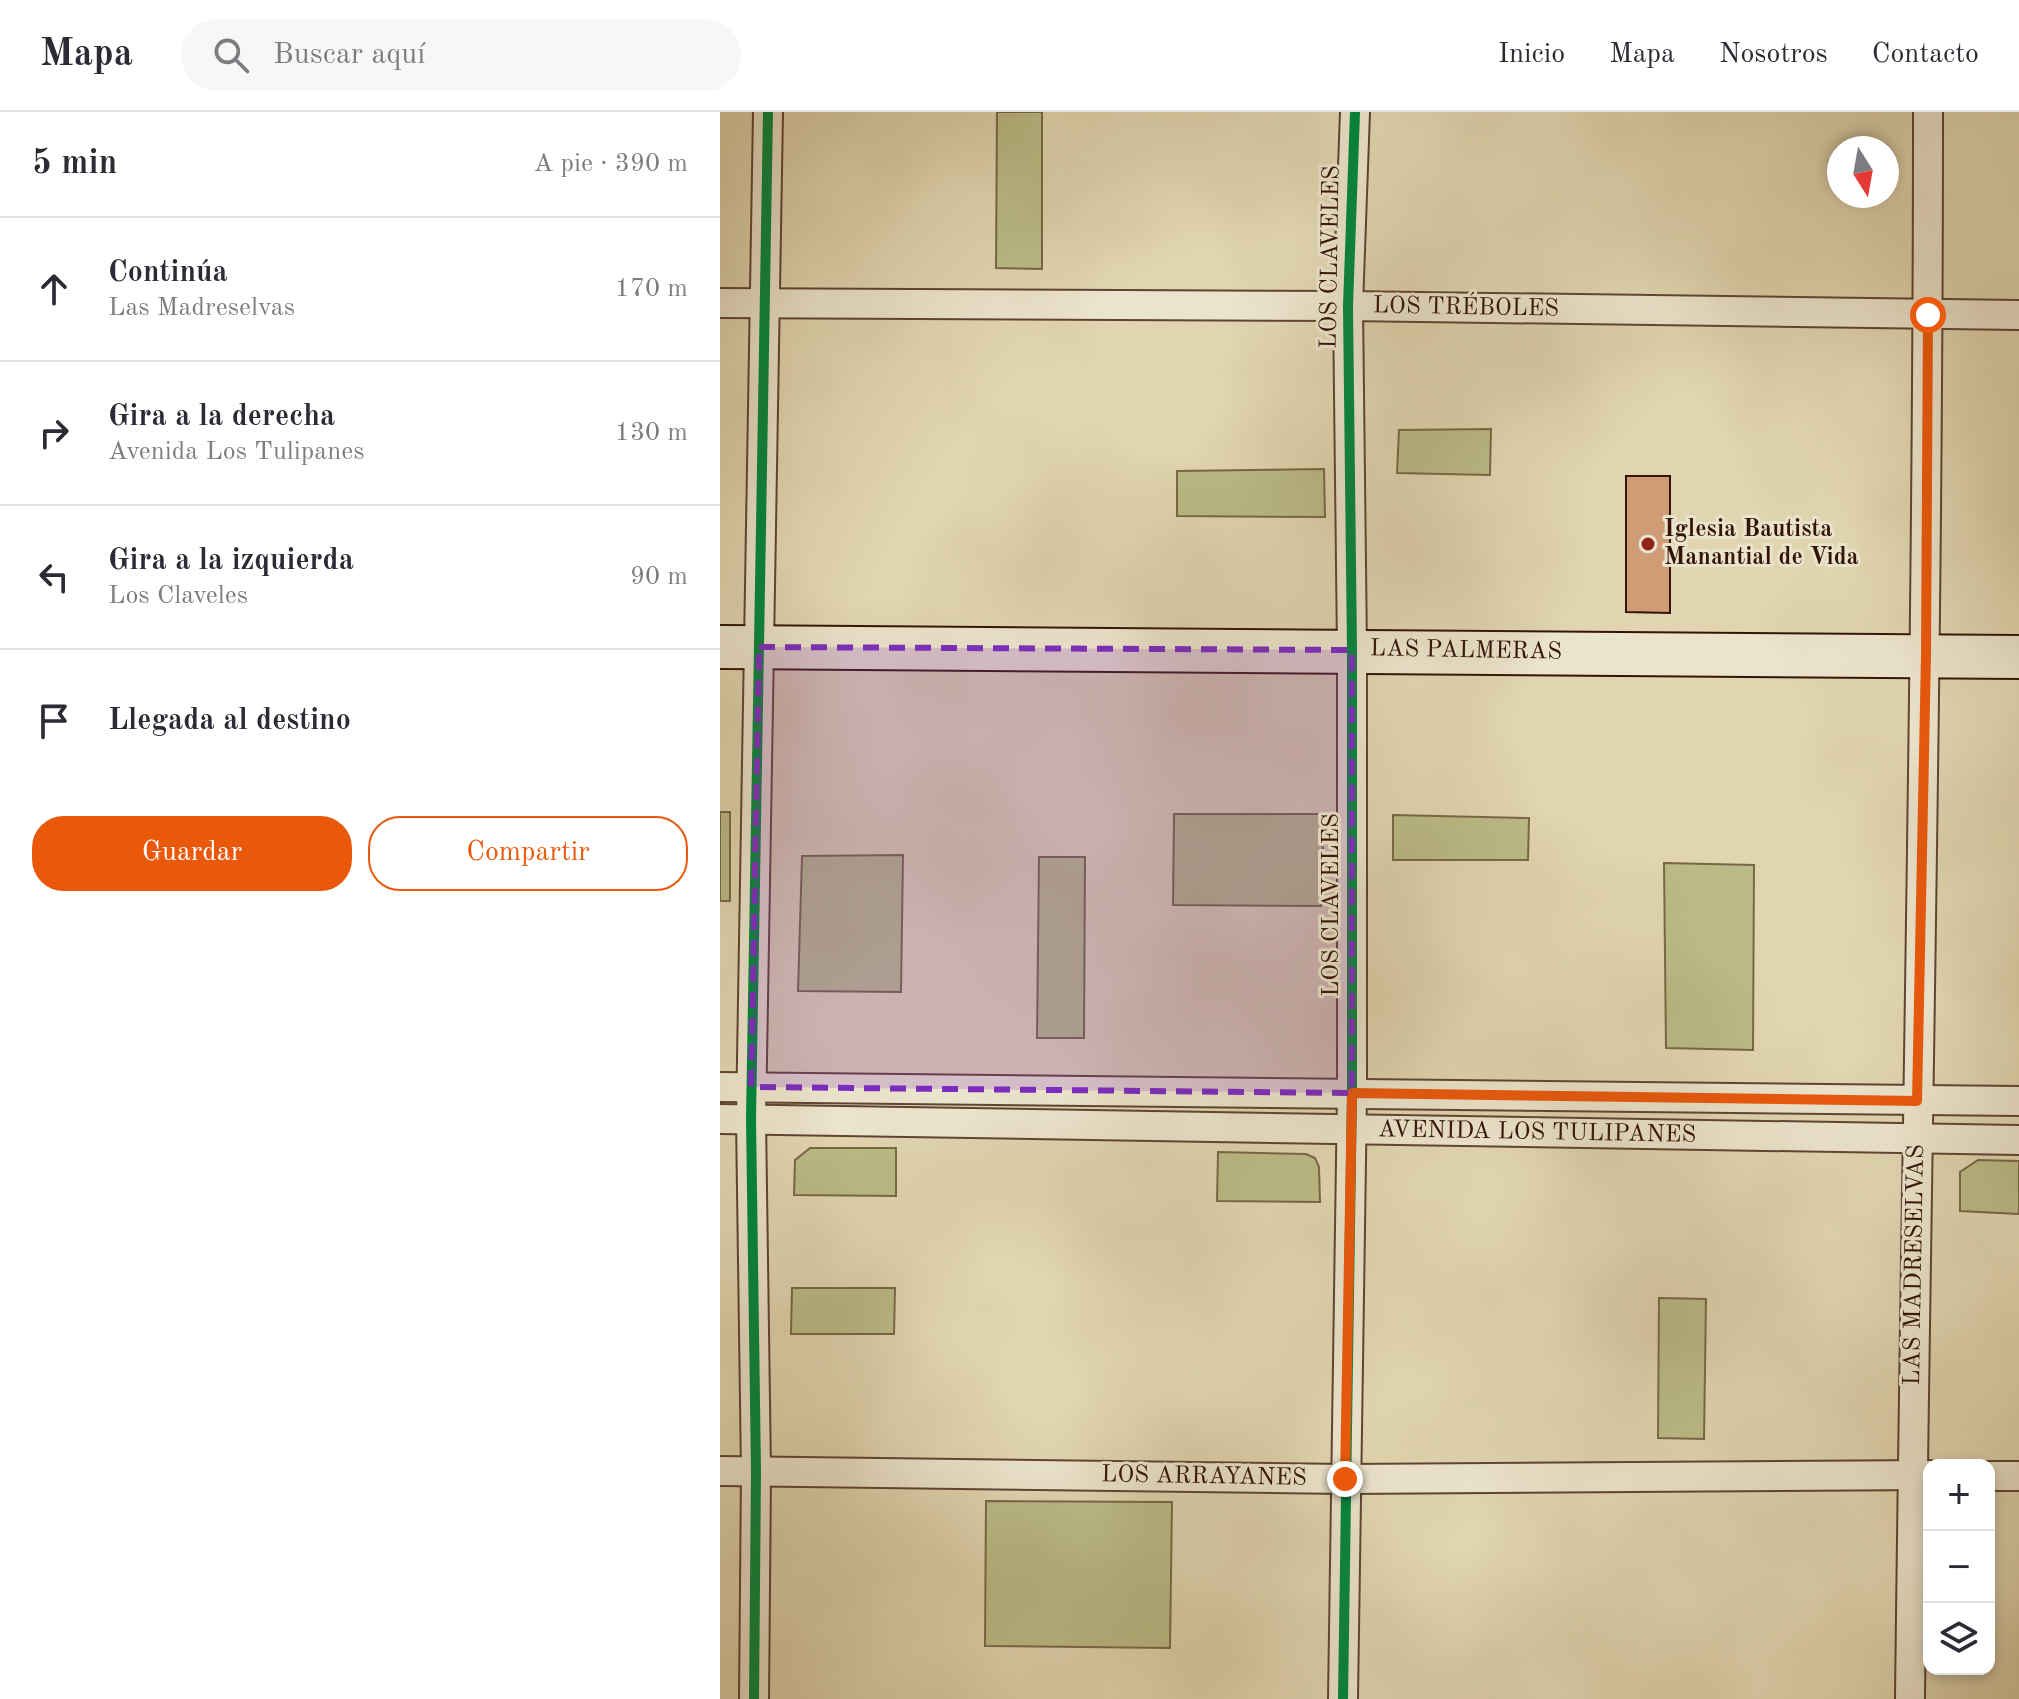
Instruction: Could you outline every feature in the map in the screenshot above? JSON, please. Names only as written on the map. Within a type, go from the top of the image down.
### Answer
[{"type":"street","points":[[754,1699],[756,1472],[751,1087],[740,647],[766,303],[768,112]]},
{"type":"street","name":"LOS CLAVELES","points":[[1343,1699],[1352,1093],[1348,306],[1355,112]]},
{"type":"street","name":"LAS MADRESELVAS","points":[[1910,1699],[1921,1475],[1917,1101],[1926,655],[1928,112]]},
{"type":"street","name":"LOS TRÉBOLES","points":[[720,303],[1348,306],[2019,315]]},
{"type":"street","name":"LAS PALMERAS","points":[[740,647],[2019,657]]},
{"type":"street","name":"AVENIDA LOS TULIPANES","points":[[720,1087],[2019,1101]]},
{"type":"street","name":"AVENIDA LOS TULIPANES","points":[[720,1119],[2019,1140]]},
{"type":"street","name":"LOS ARRAYANES","points":[[720,1471],[1345,1479],[1921,1475]]},
{"type":"street","points":[[1995,1476],[2019,1476]]},
{"type":"highlighted area","points":[[759,647],[1352,650],[1352,1093],[751,1087]]},
{"type":"green space","points":[[997,112],[1042,112],[1042,269],[996,268]]},
{"type":"green space","points":[[1491,429],[1490,475],[1397,473],[1399,430]]},
{"type":"green space","points":[[1324,469],[1325,517],[1177,516],[1177,471]]},
{"type":"green space","points":[[720,812],[730,812],[730,901],[720,901]]},
{"type":"green space","points":[[1174,814],[1324,814],[1321,906],[1173,905]]},
{"type":"green space","points":[[1393,815],[1529,818],[1528,860],[1393,860]]},
{"type":"green space","points":[[903,855],[901,992],[798,991],[802,856]]},
{"type":"green space","points":[[1039,857],[1085,857],[1084,1038],[1037,1038]]},
{"type":"green space","points":[[1664,863],[1754,865],[1753,1050],[1666,1048]]},
{"type":"green space","points":[[810,1148],[896,1148],[896,1196],[794,1195],[795,1160]]},
{"type":"green space","points":[[1218,1152],[1306,1154],[1315,1158],[1319,1167],[1320,1202],[1217,1201]]},
{"type":"green space","points":[[1978,1160],[2019,1161],[2019,1214],[1960,1211],[1960,1172]]},
{"type":"green space","points":[[792,1288],[895,1288],[894,1334],[791,1334]]},
{"type":"green space","points":[[1659,1298],[1706,1299],[1704,1439],[1658,1438]]},
{"type":"green space","points":[[986,1501],[1172,1502],[1170,1648],[985,1646]]},
{"type":"building","name":"Iglesia Bautista Manantial de Vida","points":[[1626,476],[1670,476],[1670,613],[1626,612]]},
{"type":"cycle path","points":[[754,1699],[756,1472],[751,1119],[768,112]]},
{"type":"cycle path","points":[[1343,1699],[1352,1093],[1348,306],[1355,112]]},
{"type":"place","name":"Iglesia Bautista Manantial de Vida","points":[[1648,544]]},
{"type":"route","points":[[1345,1479],[1352,1093],[1917,1101],[1926,655],[1928,315]]}]
